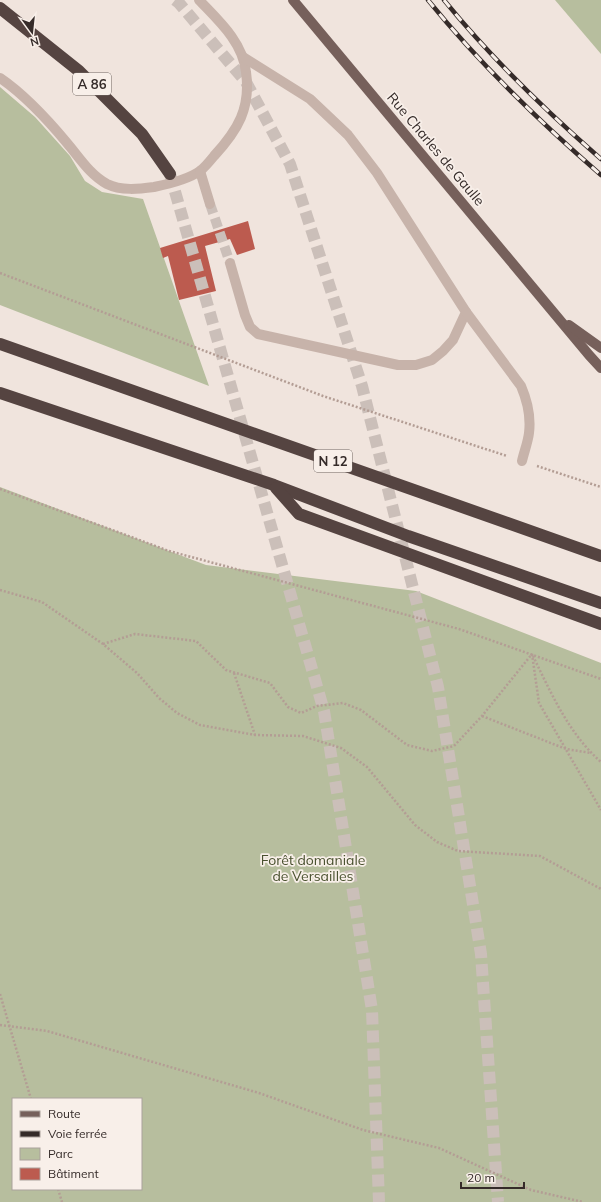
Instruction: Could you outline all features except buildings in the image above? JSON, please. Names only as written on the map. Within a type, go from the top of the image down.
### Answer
[{"type":"highway","name":"A 86","points":[[0,8],[79,71],[142,134],[170,174]]},
{"type":"highway","name":"N 12","points":[[0,344],[601,556]]},
{"type":"highway","points":[[0,393],[274,485],[408,536],[601,603]]},
{"type":"highway","points":[[274,485],[299,514],[601,624]]},
{"type":"main road","name":"Rue Charles de Gaulle","points":[[293,0],[601,368]]},
{"type":"main road","name":"Rue Charles de Gaulle","points":[[558,316],[601,348]]},
{"type":"lane","points":[[0,78],[31,104],[52,125],[87,168],[107,184],[124,188],[141,189],[171,183],[188,177],[200,171],[228,141],[238,125],[244,110],[246,97],[246,71],[243,57],[234,39],[225,27],[199,0]]},
{"type":"lane","points":[[243,57],[310,99],[348,135],[377,173],[466,312],[521,386],[529,413],[529,433],[522,461]]},
{"type":"lane","points":[[200,171],[210,204]]},
{"type":"lane","points":[[230,263],[245,315],[250,326],[258,334],[398,365],[416,365],[432,360],[452,340],[466,312]]},
{"type":"path","points":[[0,273],[323,396],[601,487]]},
{"type":"path","points":[[0,489],[169,551],[459,629],[601,679]]},
{"type":"path","points":[[0,590],[42,602],[103,644],[137,673],[159,698],[177,713],[200,725],[255,735],[303,736],[341,748],[367,767],[415,825],[438,842],[458,851],[540,856],[601,888]]},
{"type":"path","points":[[103,644],[135,634],[196,641],[226,670],[270,683],[288,707],[301,713],[317,706],[343,703],[361,710],[407,745],[432,751],[454,746],[482,716],[532,654]]},
{"type":"path","points":[[532,654],[539,703],[601,810]]},
{"type":"path","points":[[532,654],[562,713],[591,753],[601,762]]},
{"type":"path","points":[[234,673],[255,735]]},
{"type":"path","points":[[482,716],[566,749],[591,753]]},
{"type":"path","points":[[0,994],[31,1098]]},
{"type":"path","points":[[0,1025],[47,1031],[259,1093],[363,1130],[439,1148],[531,1190],[583,1202]]},
{"type":"path","points":[[58,1190],[62,1202]]},
{"type":"green space","points":[[555,0],[601,0],[601,54]]},
{"type":"green space","points":[[0,87],[35,117],[70,156],[85,181],[102,192],[143,199],[209,386],[0,305]]},
{"type":"green space","name":"Forêt domaniale de Versailles","points":[[0,487],[206,565],[416,591],[601,663],[601,1202],[0,1202]]},
{"type":"tunnel","points":[[175,0],[246,82],[290,164],[362,386],[438,687],[481,954],[498,1202]]},
{"type":"tunnel","points":[[170,174],[324,711],[372,1010],[379,1202]]},
{"type":"tunnel","points":[[210,204],[230,263]]},
{"type":"railway","points":[[428,0],[489,69],[555,134],[601,175]]},
{"type":"railway","points":[[444,0],[480,42],[519,83],[559,122],[601,159]]}]
